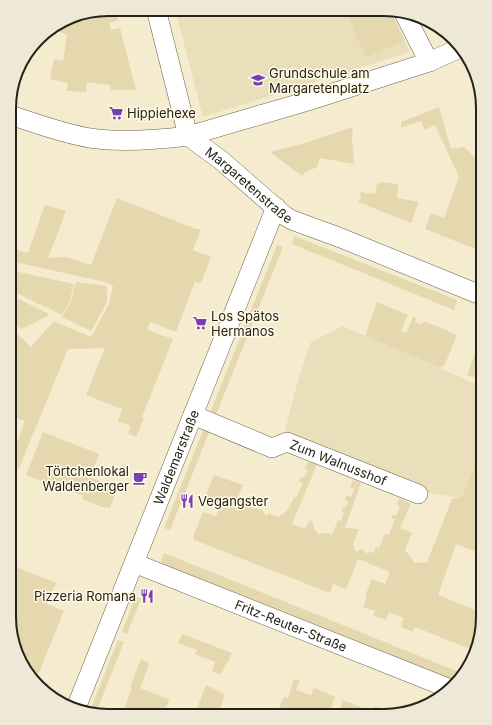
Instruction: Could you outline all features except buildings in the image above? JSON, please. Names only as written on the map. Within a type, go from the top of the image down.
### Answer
[{"type":"street","points":[[158,16],[188,136]]},
{"type":"street","points":[[407,19],[429,62]]},
{"type":"street","points":[[16,117],[88,138],[126,140],[188,136],[308,101],[429,62],[455,50]]},
{"type":"street","name":"Margaretenstraße","points":[[188,136],[222,161],[292,220],[476,293]]},
{"type":"street","name":"Waldemarstraße","points":[[78,704],[276,207]]},
{"type":"street","name":"Zum Walnusshof","points":[[193,415],[272,448],[287,442],[418,494]]},
{"type":"street","name":"Fritz-Reuter-Straße","points":[[134,563],[444,687]]},
{"type":"shaded area","points":[[102,16],[117,16],[118,20],[109,23],[111,30],[120,28],[136,90],[111,90],[110,85],[87,82],[86,92],[67,91],[68,83],[50,79],[54,59],[63,61],[67,35],[60,32],[62,28],[84,19]]},
{"type":"shaded area","name":"Grundschule am Margaretenplatz","points":[[177,16],[393,17],[410,52],[203,117]]},
{"type":"shaded area","points":[[347,16],[393,17],[405,41],[366,57]]},
{"type":"shaded area","points":[[439,107],[451,149],[464,147],[476,158],[476,249],[425,229],[431,213],[444,218],[459,177],[435,125],[425,130],[421,121],[401,128],[401,122]]},
{"type":"shaded area","points":[[353,127],[352,139],[354,164],[320,158],[317,167],[306,172],[302,176],[270,152],[305,143]]},
{"type":"shaded area","points":[[381,182],[398,184],[397,198],[419,202],[411,223],[358,202],[361,198],[360,192],[375,194],[377,184]]},
{"type":"shaded area","points":[[117,198],[196,229],[201,229],[193,250],[211,257],[201,283],[195,282],[176,332],[150,322],[147,330],[173,339],[142,417],[144,418],[136,437],[128,434],[131,426],[118,421],[122,409],[86,395],[105,348],[68,349],[19,468],[16,467],[16,445],[25,421],[16,418],[16,333],[31,347],[54,321],[91,337],[109,304],[113,286],[105,282],[16,262],[16,250],[28,253],[45,205],[66,211],[48,258],[67,257],[91,265]]},
{"type":"shaded area","points":[[294,236],[457,300],[454,310],[292,244]]},
{"type":"shaded area","points":[[277,245],[283,247],[214,420],[208,418]]},
{"type":"shaded area","points":[[16,271],[74,284],[70,300],[62,315],[16,293]]},
{"type":"shaded area","points":[[76,282],[107,286],[107,302],[91,331],[62,317],[71,301]]},
{"type":"shaded area","points":[[16,298],[49,314],[46,317],[21,329],[16,325]]},
{"type":"shaded area","points":[[377,302],[408,315],[401,331],[406,333],[413,317],[416,318],[415,322],[422,325],[424,321],[457,335],[445,364],[440,368],[365,336]]},
{"type":"shaded area","points":[[342,326],[476,384],[476,463],[462,498],[428,493],[284,435],[295,391],[310,343]]},
{"type":"shaded area","points":[[476,351],[476,378],[467,375]]},
{"type":"shaded area","points":[[204,428],[210,430],[170,530],[164,528]]},
{"type":"shaded area","points":[[43,432],[99,454],[90,477],[118,488],[110,508],[102,507],[82,499],[83,496],[63,488],[62,490],[26,475]]},
{"type":"shaded area","points":[[308,462],[317,464],[292,524],[305,529],[310,520],[318,534],[328,533],[332,535],[338,520],[341,521],[344,512],[341,511],[343,507],[346,507],[348,501],[345,500],[346,495],[351,497],[354,489],[350,487],[353,480],[361,483],[345,528],[359,529],[353,544],[356,552],[362,549],[366,553],[374,552],[376,547],[379,548],[385,534],[389,535],[395,519],[391,518],[393,514],[396,516],[400,506],[397,505],[399,498],[411,504],[400,528],[412,533],[405,550],[415,563],[427,562],[452,499],[462,497],[476,462],[476,552],[456,544],[438,595],[476,610],[476,623],[470,649],[415,627],[413,632],[401,627],[404,618],[389,612],[386,620],[373,615],[375,611],[363,607],[367,597],[365,596],[372,579],[385,584],[390,572],[358,559],[346,589],[333,584],[330,593],[194,540],[193,537],[203,512],[216,516],[221,505],[205,498],[214,475],[243,485],[237,499],[241,506],[261,509],[266,516],[270,513],[274,516],[278,516],[282,515],[288,509],[294,497],[296,498],[303,483],[299,481],[301,477],[304,478],[308,470],[305,468]]},
{"type":"shaded area","points":[[164,553],[458,671],[452,679],[165,569],[161,562]]},
{"type":"shaded area","points":[[16,567],[56,583],[47,604],[64,611],[38,676],[25,658],[19,641],[16,617]]},
{"type":"shaded area","points":[[135,597],[141,599],[127,634],[122,632]]},
{"type":"shaded area","points":[[182,634],[232,653],[221,675],[212,671],[215,662],[195,654],[197,650],[178,643]]},
{"type":"shaded area","points":[[118,640],[124,642],[98,708],[91,707]]},
{"type":"shaded area","points":[[141,659],[149,664],[140,688],[170,700],[165,709],[124,709],[132,688],[130,687]]},
{"type":"shaded area","points":[[294,679],[300,681],[296,690],[311,695],[314,688],[335,697],[331,707],[335,709],[279,709],[284,697],[288,698]]},
{"type":"shaded area","points":[[206,685],[225,694],[220,709],[197,709]]},
{"type":"shaded area","points":[[343,700],[365,709],[340,709]]},
{"type":"shaded area","points":[[375,706],[382,709],[374,709]]},
{"type":"place","name":"Grundschule am Margaretenplatz","points":[[258,80]]},
{"type":"place","name":"Hippiehexe","points":[[116,113]]},
{"type":"place","name":"Los Spätos Hermanos","points":[[200,323]]},
{"type":"place","name":"Törtchenlokal Waldenberger","points":[[140,478]]},
{"type":"place","name":"Vegangster","points":[[187,501]]},
{"type":"place","name":"Pizzeria Romana","points":[[147,596]]}]
